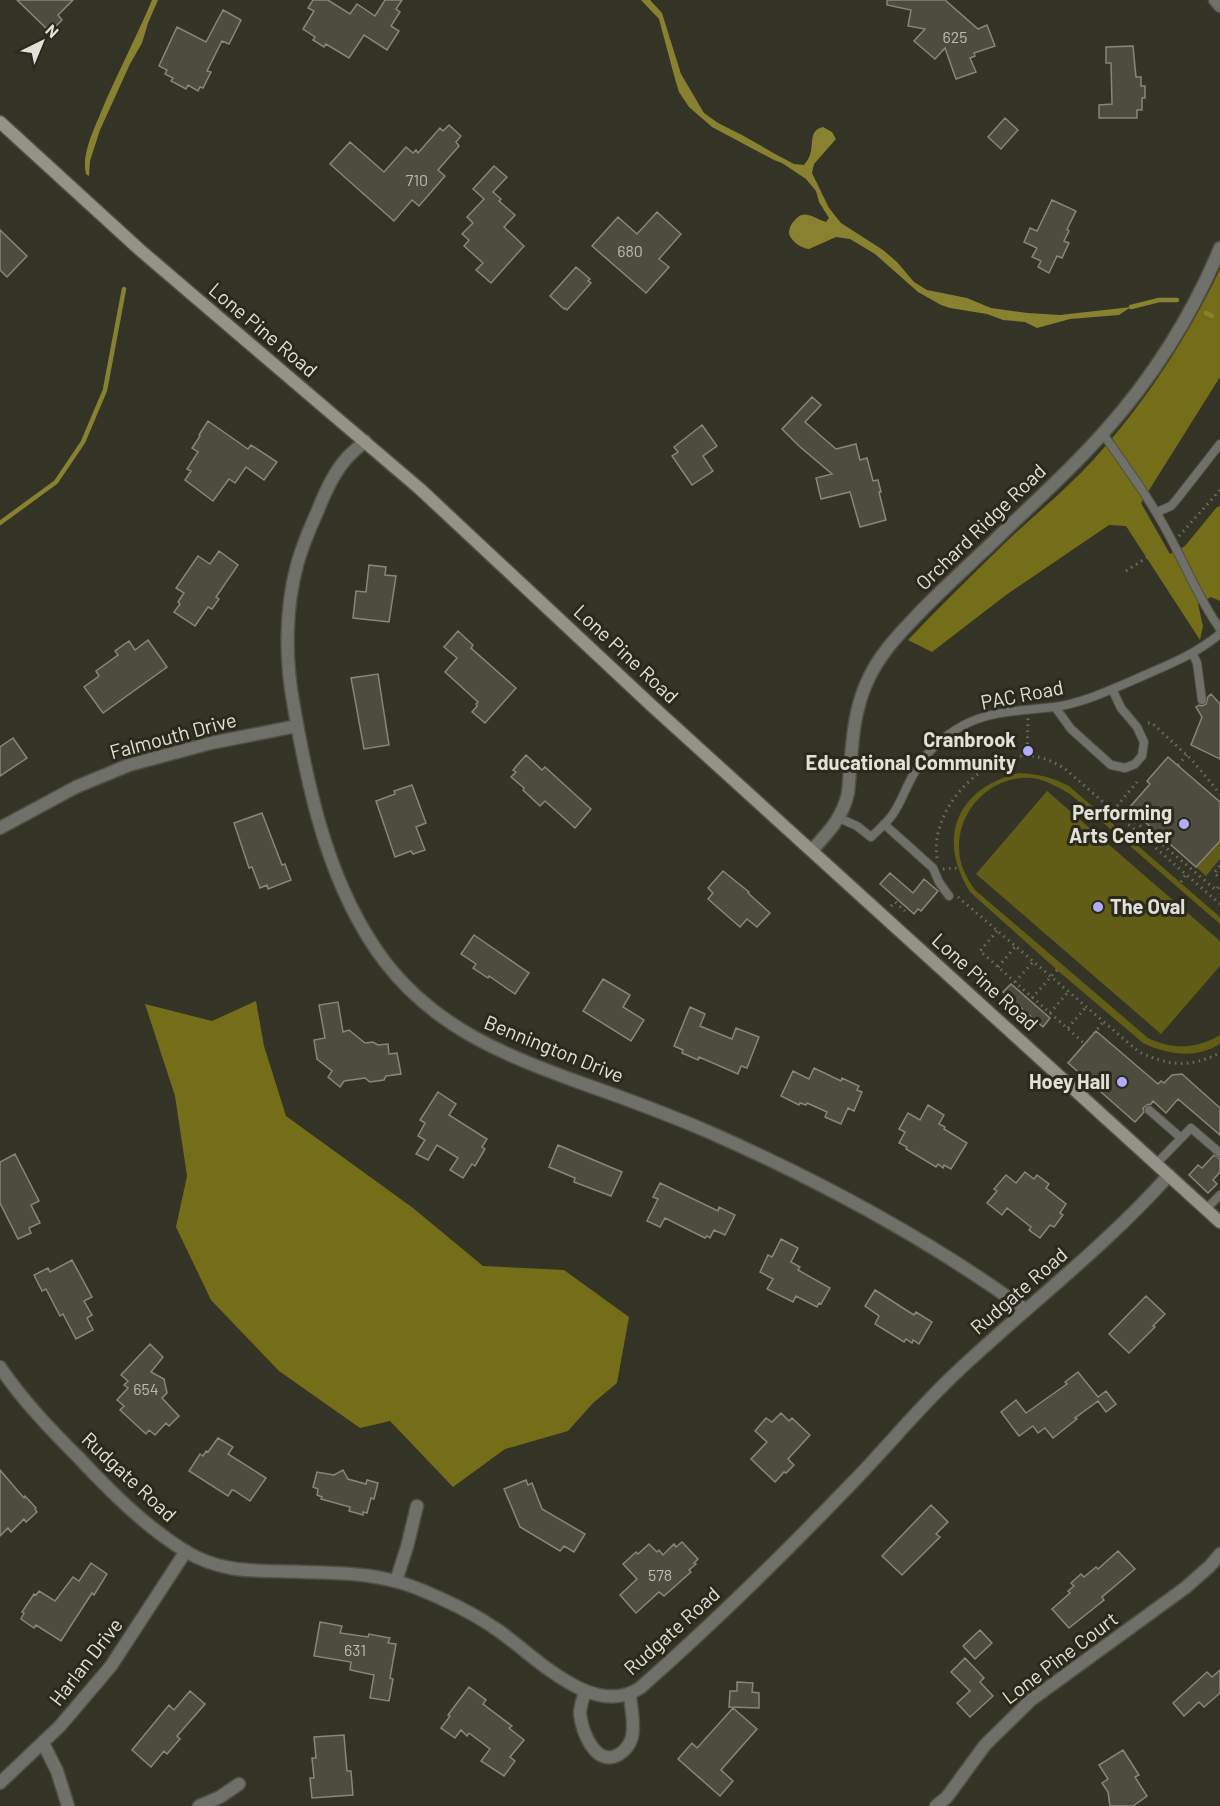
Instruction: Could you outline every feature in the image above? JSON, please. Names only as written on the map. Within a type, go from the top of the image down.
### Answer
[{"type":"street","points":[[1215,0],[1220,6]]},
{"type":"street","name":"Lone Pine Road","points":[[0,122],[140,250],[453,519],[634,689],[1220,1222]]},
{"type":"street","name":"Orchard Ridge Road","points":[[812,850],[839,818],[846,805],[858,709],[867,682],[881,656],[893,640],[944,588],[1103,434],[1135,395],[1167,348],[1206,280],[1220,248]]},
{"type":"street","name":"Bennington Drive","points":[[365,441],[346,459],[329,484],[310,527],[297,565],[289,627],[289,670],[297,726],[322,831],[347,899],[371,942],[386,963],[439,1015],[477,1040],[508,1055],[699,1128],[820,1184],[932,1248],[1026,1310]]},
{"type":"street","name":"Falmouth Drive","points":[[0,828],[76,787],[129,765],[211,743],[297,726]]},
{"type":"street","name":"Rudgate Road","points":[[0,1367],[19,1394],[91,1471],[154,1530],[186,1551],[223,1568],[337,1574],[396,1581],[432,1594],[480,1618],[568,1683],[585,1691],[618,1698],[630,1695],[654,1676],[742,1593],[852,1484],[958,1370],[1114,1232],[1169,1175]]},
{"type":"street","points":[[396,1581],[408,1547],[417,1506]]},
{"type":"street","name":"Harlan Drive","points":[[0,1783],[60,1726],[111,1666],[186,1551]]},
{"type":"street","name":"Lone Pine Court","points":[[936,1806],[947,1797],[985,1745],[1031,1700],[1185,1588],[1220,1554]]},
{"type":"street","points":[[585,1691],[580,1714],[585,1734],[597,1753],[606,1757],[621,1753],[631,1740],[633,1721],[630,1695]]},
{"type":"street","points":[[43,1743],[57,1772],[68,1806]]},
{"type":"street","points":[[199,1806],[220,1797],[239,1784]]},
{"type":"lane","points":[[1103,434],[1157,512],[1220,629]]},
{"type":"lane","points":[[1157,512],[1171,506],[1220,444]]},
{"type":"lane","name":"PAC Road","points":[[884,824],[893,815],[922,760],[945,738],[962,726],[981,718],[1024,709],[1054,707],[1091,697],[1193,654],[1220,634]]},
{"type":"lane","points":[[1193,654],[1197,663],[1202,700]]},
{"type":"lane","points":[[1054,707],[1071,729],[1112,765],[1125,768],[1135,764],[1142,756],[1144,742],[1137,726],[1121,708],[1112,689]]},
{"type":"lane","points":[[839,818],[857,826],[871,837],[884,824],[933,868],[939,882],[953,896]]},
{"type":"lane","points":[[1149,1110],[1180,1137]]},
{"type":"lane","points":[[1156,1164],[1191,1128],[1220,1153]]},
{"type":"lane","points":[[1206,1209],[1220,1195]]},
{"type":"path","points":[[1178,537],[1220,490]]},
{"type":"path","points":[[1126,571],[1167,544]]},
{"type":"path","points":[[1024,709],[1028,717],[1027,756]]},
{"type":"path","points":[[1146,723],[1152,723],[1187,755],[1220,794]]},
{"type":"path","points":[[1178,765],[1187,755]]},
{"type":"path","points":[[942,876],[936,852],[938,837],[947,810],[954,798],[971,778],[984,770],[1011,758],[1027,756],[1052,761],[1064,768],[1220,904]]},
{"type":"path","points":[[1113,810],[1137,782]]},
{"type":"path","points":[[1117,806],[1216,890],[1220,885]]},
{"type":"path","points":[[1220,866],[1214,873],[1220,878]]},
{"type":"path","points":[[1181,882],[1186,874]]},
{"type":"path","points":[[953,896],[1139,1052],[1174,1064],[1206,1060],[1220,1053]]},
{"type":"path","points":[[890,908],[895,902],[905,911]]},
{"type":"path","points":[[997,931],[980,951],[1085,1044],[1104,1021]]},
{"type":"path","points":[[998,967],[1015,947]]},
{"type":"path","points":[[1015,982],[1033,962]]},
{"type":"path","points":[[1032,998],[1057,970]]},
{"type":"path","points":[[1050,1013],[1068,992]]},
{"type":"path","points":[[1068,1028],[1086,1007]]},
{"type":"shaded area","points":[[152,0],[158,0],[142,43],[100,130],[90,161],[89,176],[86,174],[85,158],[92,134]]},
{"type":"shaded area","points":[[641,0],[650,0],[662,13],[681,74],[704,113],[718,123],[794,164],[804,165],[810,155],[816,131],[823,127],[832,132],[836,139],[814,164],[812,173],[829,208],[841,223],[883,250],[897,262],[914,282],[927,290],[967,298],[991,308],[1028,313],[1060,315],[1131,307],[1119,315],[1070,319],[1037,328],[1025,322],[1003,320],[987,314],[941,305],[918,292],[875,254],[850,239],[836,237],[809,249],[800,246],[792,240],[789,234],[791,225],[798,217],[810,215],[826,222],[829,218],[819,202],[816,191],[806,179],[782,163],[712,127],[689,107],[679,92],[659,19]]},
{"type":"shaded area","points":[[1220,269],[1220,377],[1141,503],[1170,554],[1185,546],[1220,506],[1220,601],[1211,597],[1198,604],[1203,626],[1200,640],[1126,526],[1109,525],[1006,595],[932,652],[908,640],[1005,543],[1073,481],[1113,438],[1148,392],[1180,344]]},
{"type":"shaded area","points":[[1019,773],[1057,780],[1069,786],[1220,917],[1220,924],[1070,794],[1047,782],[1032,778],[1015,779],[999,784],[986,792],[974,804],[966,818],[960,833],[959,849],[963,869],[975,890],[1148,1038],[1166,1045],[1184,1046],[1202,1043],[1220,1035],[1220,1044],[1201,1052],[1182,1054],[1143,1043],[970,892],[960,872],[955,853],[954,835],[958,818],[967,803],[980,790],[998,780]]},
{"type":"shaded area","name":"The Oval","points":[[1047,791],[1220,941],[1220,966],[1161,1034],[976,874]]},
{"type":"shaded area","points":[[1220,841],[1220,859],[1206,876],[1196,867]]},
{"type":"shaded area","points":[[256,1001],[264,1046],[286,1116],[413,1208],[483,1266],[564,1270],[629,1317],[617,1383],[593,1403],[568,1431],[505,1449],[453,1487],[390,1421],[360,1428],[279,1371],[211,1300],[176,1227],[187,1176],[175,1096],[145,1004],[212,1021]]},
{"type":"building","points":[[17,0],[73,0],[58,15],[62,20],[50,32]]},
{"type":"building","points":[[313,0],[328,0],[350,14],[357,4],[375,16],[385,0],[402,0],[396,9],[400,12],[391,26],[399,31],[387,50],[364,35],[349,58],[326,44],[324,47],[313,40],[315,37],[303,29],[314,11],[308,8]]},
{"type":"building","points":[[887,0],[945,0],[978,29],[987,25],[995,46],[974,53],[975,56],[970,58],[976,72],[956,79],[945,48],[935,59],[914,41],[925,29],[908,26],[911,10],[887,5]]},
{"type":"building","points":[[223,10],[241,20],[229,44],[222,41],[207,71],[211,72],[203,88],[200,87],[198,91],[188,85],[186,89],[171,81],[173,78],[165,74],[167,70],[159,66],[177,27],[206,42]]},
{"type":"building","points":[[1133,46],[1136,77],[1141,77],[1141,86],[1145,86],[1142,110],[1137,110],[1137,118],[1099,118],[1099,105],[1112,104],[1111,63],[1106,63],[1106,47]]},
{"type":"building","points":[[1005,118],[1018,130],[1001,149],[988,137]]},
{"type":"building","points":[[449,125],[461,136],[456,142],[459,146],[438,170],[445,176],[419,206],[412,200],[394,221],[330,164],[350,142],[384,172],[406,147],[413,153],[416,150],[418,153],[440,128],[443,131]]},
{"type":"building","points":[[494,166],[507,177],[493,192],[501,199],[499,201],[515,215],[504,227],[524,246],[491,283],[476,270],[483,263],[464,246],[469,240],[462,234],[473,223],[467,217],[484,199],[473,189]]},
{"type":"building","points":[[1052,200],[1076,211],[1064,241],[1069,243],[1062,258],[1057,256],[1049,273],[1038,267],[1041,261],[1032,257],[1037,248],[1024,242],[1030,228],[1037,231]]},
{"type":"building","points":[[657,212],[681,234],[659,259],[669,267],[646,293],[592,246],[618,217],[637,234]]},
{"type":"building","points":[[0,230],[27,256],[7,277],[0,270]]},
{"type":"building","points":[[576,267],[590,279],[588,281],[591,283],[567,310],[550,296]]},
{"type":"building","points":[[812,397],[821,405],[805,422],[836,449],[856,444],[860,460],[867,458],[873,481],[878,480],[886,520],[860,527],[850,492],[821,499],[816,478],[832,474],[782,429]]},
{"type":"building","points":[[208,421],[248,449],[251,445],[277,462],[264,480],[246,467],[235,483],[229,479],[213,501],[185,480],[191,471],[187,469],[198,452],[192,448]]},
{"type":"building","points":[[702,425],[717,446],[703,456],[713,471],[692,485],[672,456],[678,452],[674,447]]},
{"type":"building","points":[[219,551],[238,565],[216,597],[219,599],[212,609],[208,607],[195,626],[174,612],[184,593],[176,588],[198,556],[210,564]]},
{"type":"building","points":[[369,565],[386,567],[385,575],[396,576],[389,622],[353,618],[356,591],[366,592]]},
{"type":"building","points":[[458,631],[473,645],[471,648],[516,688],[485,723],[472,712],[478,702],[445,672],[457,658],[444,647]]},
{"type":"building","points":[[148,640],[167,667],[103,713],[84,687],[99,676],[96,671],[118,655],[115,651],[129,641],[135,650]]},
{"type":"building","points":[[378,674],[389,745],[364,749],[351,678]]},
{"type":"building","points":[[1211,694],[1220,704],[1220,759],[1191,745],[1202,717],[1196,707],[1206,704]]},
{"type":"building","points":[[13,738],[27,758],[0,776],[0,747]]},
{"type":"building","points":[[526,755],[542,770],[545,767],[591,809],[575,828],[545,801],[540,806],[511,777],[516,772],[513,770]]},
{"type":"building","name":"Performing Arts Center","points":[[1168,757],[1220,802],[1220,841],[1196,867],[1129,808],[1150,784],[1147,781]]},
{"type":"building","points":[[412,785],[426,823],[416,827],[425,850],[413,854],[411,851],[395,857],[376,801],[395,794],[394,791]]},
{"type":"building","points":[[262,813],[282,865],[285,864],[291,880],[268,889],[267,885],[260,888],[252,867],[249,868],[234,823]]},
{"type":"building","points":[[723,871],[770,913],[757,927],[747,919],[740,927],[708,899],[713,893],[708,888]]},
{"type":"building","points":[[890,873],[913,893],[924,879],[938,891],[921,911],[918,909],[914,914],[880,884]]},
{"type":"building","points":[[474,935],[529,973],[515,994],[473,968],[476,964],[461,954]]},
{"type":"building","points":[[603,979],[630,995],[623,1007],[644,1020],[631,1041],[583,1011]]},
{"type":"building","points":[[1011,984],[1050,1018],[1043,1027],[1003,992]]},
{"type":"building","points":[[338,1002],[343,1032],[349,1030],[365,1043],[388,1044],[389,1054],[397,1053],[401,1074],[386,1076],[384,1080],[370,1082],[365,1078],[344,1081],[340,1087],[328,1077],[332,1071],[317,1059],[314,1040],[325,1038],[319,1005]]},
{"type":"building","points":[[690,1007],[705,1014],[700,1026],[732,1039],[736,1028],[759,1037],[747,1068],[741,1066],[738,1074],[699,1057],[698,1060],[682,1053],[683,1050],[674,1046]]},
{"type":"building","name":"Hoey Hall","points":[[1096,1031],[1158,1084],[1161,1081],[1164,1083],[1172,1075],[1182,1074],[1220,1108],[1220,1135],[1178,1099],[1166,1113],[1153,1101],[1143,1108],[1144,1112],[1135,1122],[1068,1063]]},
{"type":"building","points":[[814,1068],[841,1081],[842,1078],[859,1086],[857,1090],[862,1092],[854,1111],[848,1108],[841,1124],[825,1117],[827,1112],[807,1103],[799,1105],[781,1096],[793,1071],[809,1079]]},
{"type":"building","points":[[438,1092],[456,1104],[449,1115],[487,1139],[482,1147],[485,1149],[475,1166],[472,1164],[463,1178],[450,1170],[458,1158],[437,1145],[428,1160],[416,1154],[425,1140],[418,1136],[425,1123],[420,1120]]},
{"type":"building","points":[[928,1105],[944,1115],[939,1124],[945,1127],[944,1129],[967,1143],[951,1169],[944,1165],[943,1168],[938,1164],[936,1167],[899,1143],[905,1132],[899,1129],[908,1113],[920,1120]]},
{"type":"building","points":[[558,1145],[622,1172],[611,1196],[574,1182],[575,1178],[549,1167]]},
{"type":"building","points":[[15,1154],[39,1201],[31,1205],[40,1223],[29,1228],[31,1233],[18,1239],[0,1203],[0,1162]]},
{"type":"building","points":[[1214,1155],[1220,1159],[1220,1172],[1213,1180],[1217,1184],[1208,1193],[1189,1175],[1198,1165],[1202,1168]]},
{"type":"building","points":[[1025,1172],[1034,1179],[1037,1175],[1049,1184],[1046,1188],[1066,1204],[1060,1213],[1063,1215],[1054,1227],[1050,1225],[1040,1238],[1029,1230],[1031,1227],[1007,1208],[1002,1215],[987,1203],[997,1191],[994,1189],[1006,1175],[1016,1183]]},
{"type":"building","points":[[660,1183],[718,1211],[719,1207],[735,1215],[725,1235],[714,1230],[710,1238],[707,1236],[705,1238],[665,1218],[660,1227],[647,1221],[658,1199],[653,1197]]},
{"type":"building","points":[[781,1239],[798,1248],[791,1262],[800,1267],[798,1270],[830,1288],[817,1307],[796,1296],[793,1302],[767,1289],[773,1279],[760,1272],[768,1255],[772,1257]]},
{"type":"building","points":[[72,1260],[92,1297],[84,1301],[92,1315],[87,1318],[93,1330],[76,1339],[63,1314],[60,1316],[46,1289],[42,1291],[34,1275],[48,1268],[50,1272]]},
{"type":"building","points":[[875,1290],[914,1315],[916,1312],[932,1322],[919,1344],[906,1339],[904,1342],[875,1324],[879,1316],[865,1306]]},
{"type":"building","points":[[1146,1296],[1165,1314],[1129,1353],[1109,1334]]},
{"type":"building","points":[[150,1344],[163,1357],[151,1372],[164,1379],[167,1393],[162,1398],[179,1416],[169,1426],[166,1423],[155,1435],[149,1430],[146,1434],[120,1410],[124,1406],[117,1400],[128,1388],[124,1385],[128,1381],[121,1375]]},
{"type":"building","points":[[1078,1372],[1098,1397],[1106,1391],[1116,1404],[1106,1412],[1098,1401],[1053,1438],[1045,1428],[1038,1433],[1033,1426],[1019,1436],[1001,1412],[1016,1400],[1026,1413],[1067,1384],[1065,1382]]},
{"type":"building","points":[[781,1413],[789,1421],[792,1418],[810,1435],[788,1459],[794,1465],[775,1482],[751,1459],[767,1442],[755,1431],[766,1418],[772,1422]]},
{"type":"building","points":[[218,1438],[233,1447],[228,1454],[266,1478],[250,1501],[232,1490],[228,1496],[189,1471],[200,1454],[203,1456],[206,1451],[208,1452]]},
{"type":"building","points":[[0,1470],[24,1498],[25,1496],[36,1508],[37,1512],[26,1522],[24,1519],[11,1532],[8,1528],[0,1536]]},
{"type":"building","points":[[343,1470],[348,1479],[366,1484],[367,1480],[378,1483],[374,1499],[371,1498],[367,1513],[363,1512],[363,1515],[349,1511],[350,1507],[321,1499],[322,1497],[317,1495],[318,1489],[313,1487],[317,1472],[334,1475]]},
{"type":"building","points":[[526,1480],[528,1485],[532,1483],[542,1509],[585,1534],[574,1552],[564,1546],[560,1551],[520,1527],[504,1489]]},
{"type":"building","points":[[931,1505],[948,1522],[936,1534],[940,1537],[902,1575],[882,1556]]},
{"type":"building","points":[[682,1542],[698,1559],[689,1570],[691,1572],[664,1596],[659,1592],[636,1613],[620,1595],[637,1579],[623,1564],[649,1544],[663,1555],[674,1544],[676,1547]]},
{"type":"building","points":[[1118,1551],[1135,1569],[1102,1597],[1104,1600],[1069,1628],[1052,1609],[1070,1593],[1068,1591],[1074,1586],[1071,1583],[1081,1574],[1084,1577],[1096,1567],[1098,1569]]},
{"type":"building","points":[[91,1563],[107,1574],[61,1641],[36,1625],[34,1628],[21,1619],[24,1613],[22,1612],[34,1594],[36,1595],[39,1591],[55,1601],[73,1577],[79,1581]]},
{"type":"building","points":[[320,1622],[342,1626],[340,1633],[368,1637],[369,1634],[390,1638],[388,1643],[396,1644],[390,1678],[393,1679],[389,1701],[370,1698],[374,1675],[350,1670],[351,1662],[314,1656]]},
{"type":"building","points":[[980,1630],[992,1643],[975,1659],[963,1646]]},
{"type":"building","points":[[965,1658],[984,1678],[980,1682],[993,1696],[970,1717],[957,1703],[970,1691],[951,1672]]},
{"type":"building","points":[[1220,1670],[1220,1693],[1204,1707],[1199,1702],[1184,1716],[1173,1703],[1207,1672],[1212,1677]]},
{"type":"building","points":[[737,1682],[753,1683],[752,1692],[759,1693],[759,1708],[729,1707],[730,1691],[737,1691]]},
{"type":"building","points":[[469,1687],[486,1700],[483,1704],[512,1726],[509,1728],[524,1740],[510,1757],[515,1761],[504,1776],[481,1761],[490,1749],[469,1733],[467,1736],[461,1730],[455,1738],[441,1728]]},
{"type":"building","points":[[190,1691],[205,1704],[177,1736],[180,1739],[167,1754],[164,1751],[151,1767],[132,1750],[169,1705],[174,1710]]},
{"type":"building","points":[[733,1708],[757,1729],[721,1770],[733,1781],[720,1796],[678,1759],[692,1743],[697,1748]]},
{"type":"building","points":[[344,1735],[347,1771],[351,1771],[353,1795],[312,1798],[310,1778],[314,1778],[312,1758],[316,1758],[314,1737]]},
{"type":"building","points":[[1123,1750],[1139,1775],[1135,1777],[1147,1796],[1133,1806],[1110,1806],[1108,1792],[1102,1783],[1108,1779],[1099,1765]]},
{"type":"waterway","points":[[0,523],[56,482],[83,442],[105,390],[124,289]]},
{"type":"waterway","points":[[1131,307],[1159,300],[1177,300]]},
{"type":"waterway","points":[[1206,313],[1212,316]]},
{"type":"place","name":"Cranbrook Educational Community","points":[[1028,751]]},
{"type":"place","name":"Performing Arts Center","points":[[1184,824]]},
{"type":"place","name":"The Oval","points":[[1098,907]]},
{"type":"place","name":"Hoey Hall","points":[[1122,1082]]}]
